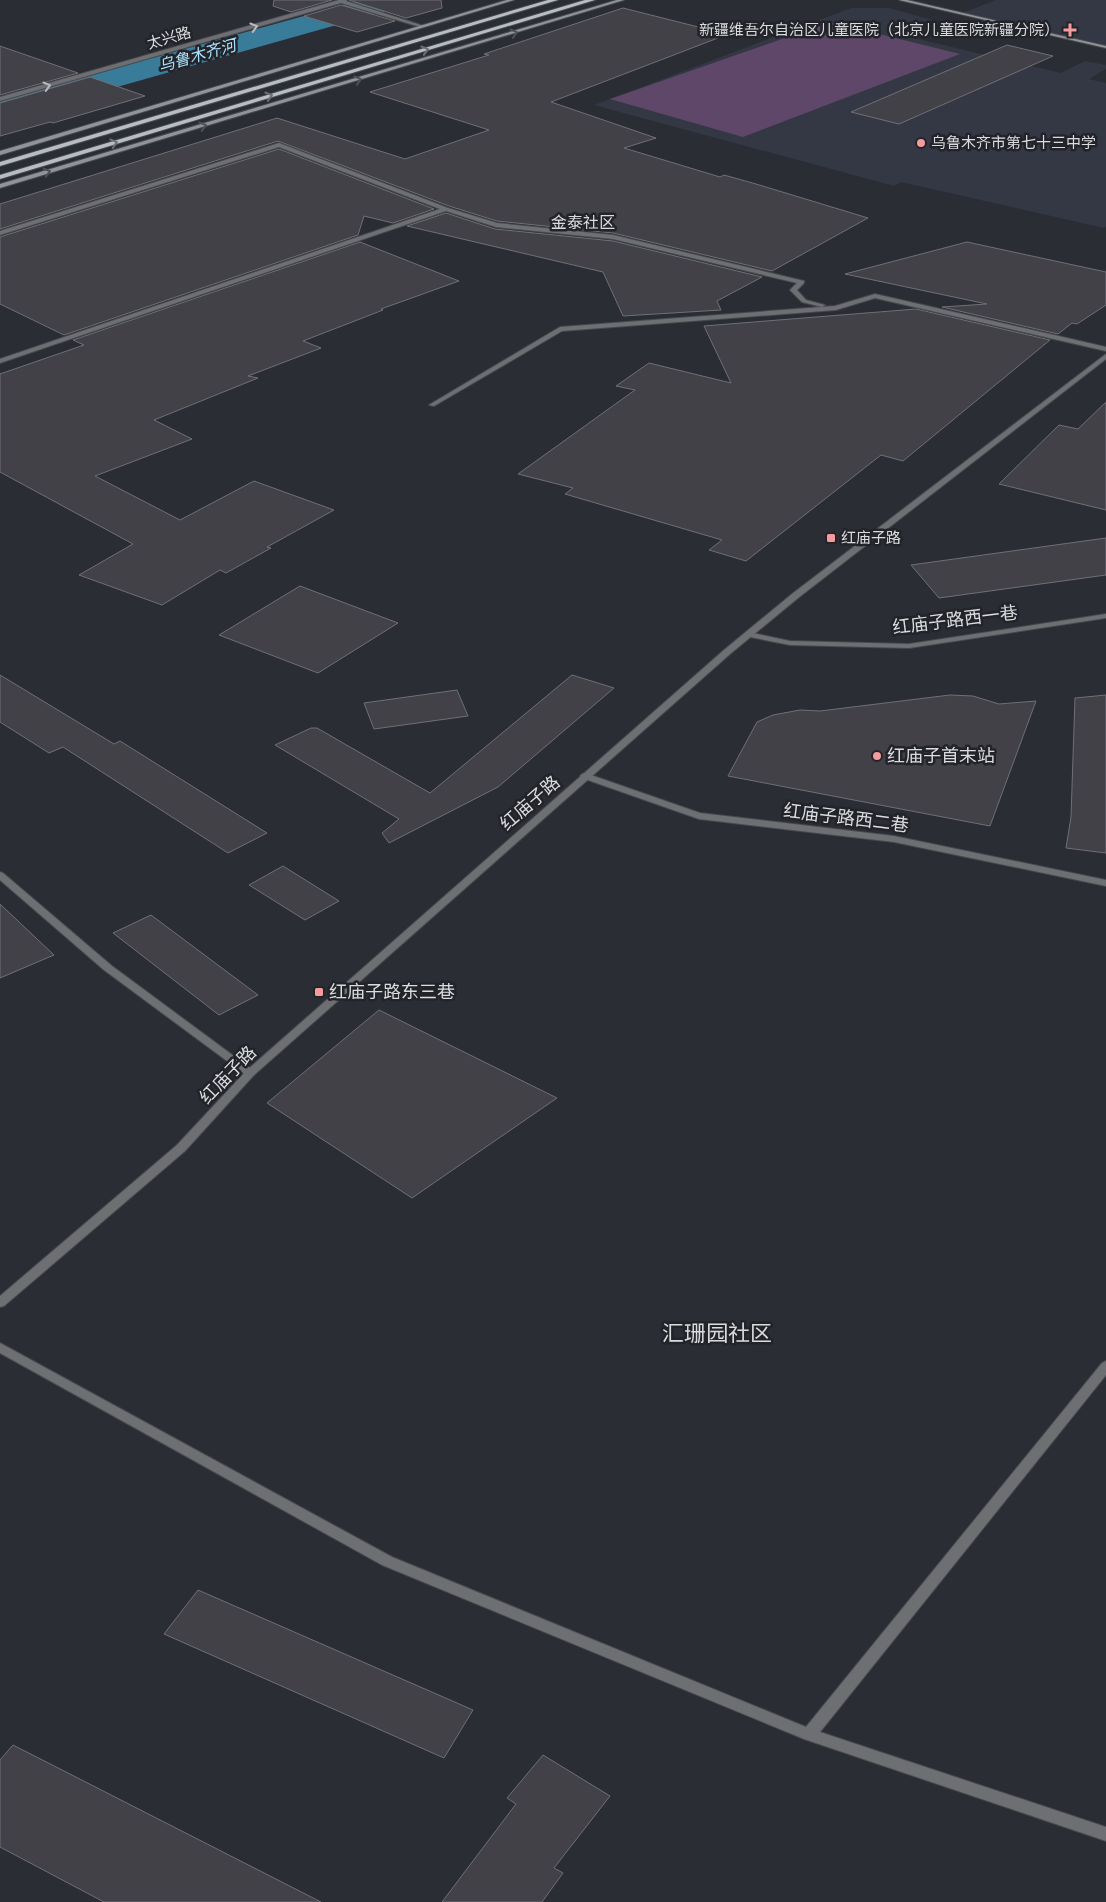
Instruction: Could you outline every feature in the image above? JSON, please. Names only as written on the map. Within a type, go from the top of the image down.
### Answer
[{"type":"highway","points":[[0,164],[555,0]]},
{"type":"highway","points":[[0,177],[592,0]]},
{"type":"main road","points":[[0,153],[512,0]]},
{"type":"main road","points":[[0,186],[622,0]]},
{"type":"main road","points":[[901,0],[1106,47]]},
{"type":"street","points":[[344,1],[422,26]]},
{"type":"street","name":"太兴路","points":[[0,100],[344,1]]},
{"type":"street","points":[[0,233],[279,145],[446,209],[496,225],[613,237],[802,282],[793,290],[804,301],[836,308]]},
{"type":"street","points":[[0,361],[446,209]]},
{"type":"street","points":[[432,405],[560,329],[836,308],[875,296],[1106,349]]},
{"type":"street","name":"红庙子路","points":[[0,1303],[181,1148],[250,1073],[748,634],[1106,356]]},
{"type":"street","name":"红庙子路西一巷","points":[[748,634],[790,643],[909,646],[1106,616]]},
{"type":"street","name":"红庙子路西二巷","points":[[585,776],[699,816],[894,839],[1106,883]]},
{"type":"street","points":[[0,875],[108,968],[250,1073]]},
{"type":"street","points":[[0,1347],[387,1561],[809,1734],[1106,1834]]},
{"type":"street","points":[[809,1734],[1106,1366]]},
{"type":"shaded area","name":"新疆维吾尔自治区儿童医院（北京儿童医院新疆分院）","points":[[996,0],[1106,0],[1106,47],[960,14]]},
{"type":"shaded area","name":"乌鲁木齐市第七十三中学","points":[[851,8],[889,8],[932,20],[897,34],[1061,73],[1085,61],[1106,65],[1106,69],[1089,79],[1106,83],[1106,227],[901,182],[894,186],[594,105]]},
{"type":"shaded area","points":[[831,22],[960,54],[743,137],[610,99]]},
{"type":"building","points":[[274,0],[332,0],[291,12],[273,6]]},
{"type":"building","points":[[349,0],[441,0],[442,8],[406,18]]},
{"type":"building","points":[[341,5],[395,21],[357,32],[304,16]]},
{"type":"building","points":[[623,8],[726,34],[714,37],[718,38],[551,102],[656,138],[624,148],[720,177],[724,175],[756,184],[868,218],[772,271],[613,233],[497,221],[449,206],[278,141],[0,229],[0,204],[277,118],[405,159],[489,130],[370,92],[489,55],[484,54]]},
{"type":"building","points":[[1007,45],[1053,56],[899,124],[851,112]]},
{"type":"building","points":[[0,46],[78,73],[0,95]]},
{"type":"building","points":[[90,77],[145,96],[53,123],[50,122],[0,136],[0,103]]},
{"type":"building","points":[[279,149],[434,209],[393,223],[364,216],[358,235],[64,335],[0,304],[0,237]]},
{"type":"building","points":[[446,213],[495,229],[613,241],[762,277],[717,301],[721,310],[623,316],[603,272],[407,226]]},
{"type":"building","points":[[360,242],[459,281],[381,309],[383,310],[303,341],[321,348],[248,376],[258,378],[154,420],[192,439],[95,476],[180,520],[254,481],[334,510],[267,547],[271,548],[226,573],[220,570],[162,605],[79,575],[133,544],[0,472],[0,374],[84,345],[73,340]]},
{"type":"building","points":[[967,242],[1106,272],[1106,305],[1077,324],[1072,323],[1058,334],[942,307],[987,304],[845,274]]},
{"type":"building","points":[[916,309],[1050,340],[903,461],[881,455],[746,561],[709,550],[722,540],[565,494],[573,488],[518,474],[635,390],[616,386],[649,363],[731,383],[704,326]]},
{"type":"building","points":[[1106,402],[1106,510],[999,484],[1059,425],[1078,429]]},
{"type":"building","points":[[1106,538],[1106,575],[939,598],[911,565]]},
{"type":"building","points":[[300,586],[398,623],[318,673],[219,635]]},
{"type":"building","points":[[0,675],[114,744],[120,741],[267,833],[228,853],[63,747],[49,753],[0,722]]},
{"type":"building","points":[[572,675],[614,688],[498,787],[389,843],[382,833],[399,819],[275,745],[311,728],[317,728],[430,793]]},
{"type":"building","points":[[457,690],[468,716],[374,729],[364,703]]},
{"type":"building","name":"红庙子首末站","points":[[950,695],[973,696],[999,704],[1036,701],[990,826],[728,776],[757,722],[773,715],[800,710],[820,711]]},
{"type":"building","points":[[1106,695],[1106,853],[1066,848],[1071,817],[1075,698]]},
{"type":"building","points":[[283,866],[339,901],[305,920],[249,885]]},
{"type":"building","points":[[0,904],[54,955],[0,978]]},
{"type":"building","points":[[151,915],[258,995],[219,1015],[113,933]]},
{"type":"building","points":[[379,1010],[557,1098],[412,1198],[267,1103]]},
{"type":"building","points":[[198,1590],[473,1710],[444,1758],[164,1634]]},
{"type":"building","points":[[13,1745],[321,1902],[104,1902],[0,1847],[0,1760]]},
{"type":"building","points":[[543,1755],[610,1796],[554,1868],[563,1873],[542,1902],[442,1902],[516,1804],[507,1798]]},
{"type":"waterway","name":"乌鲁木齐河","points":[[0,110],[394,0]]},
{"type":"place","name":"新疆维吾尔自治区儿童医院（北京儿童医院新疆分院）","points":[[1070,30]]},
{"type":"place","name":"乌鲁木齐市第七十三中学","points":[[921,143]]},
{"type":"place","name":"红庙子路","points":[[831,538]]},
{"type":"place","name":"红庙子首末站","points":[[877,756]]},
{"type":"place","name":"红庙子路东三巷","points":[[319,992]]},
{"type":"district","name":"金泰社区","points":[[583,222]]},
{"type":"district","name":"汇珊园社区","points":[[717,1333]]}]
